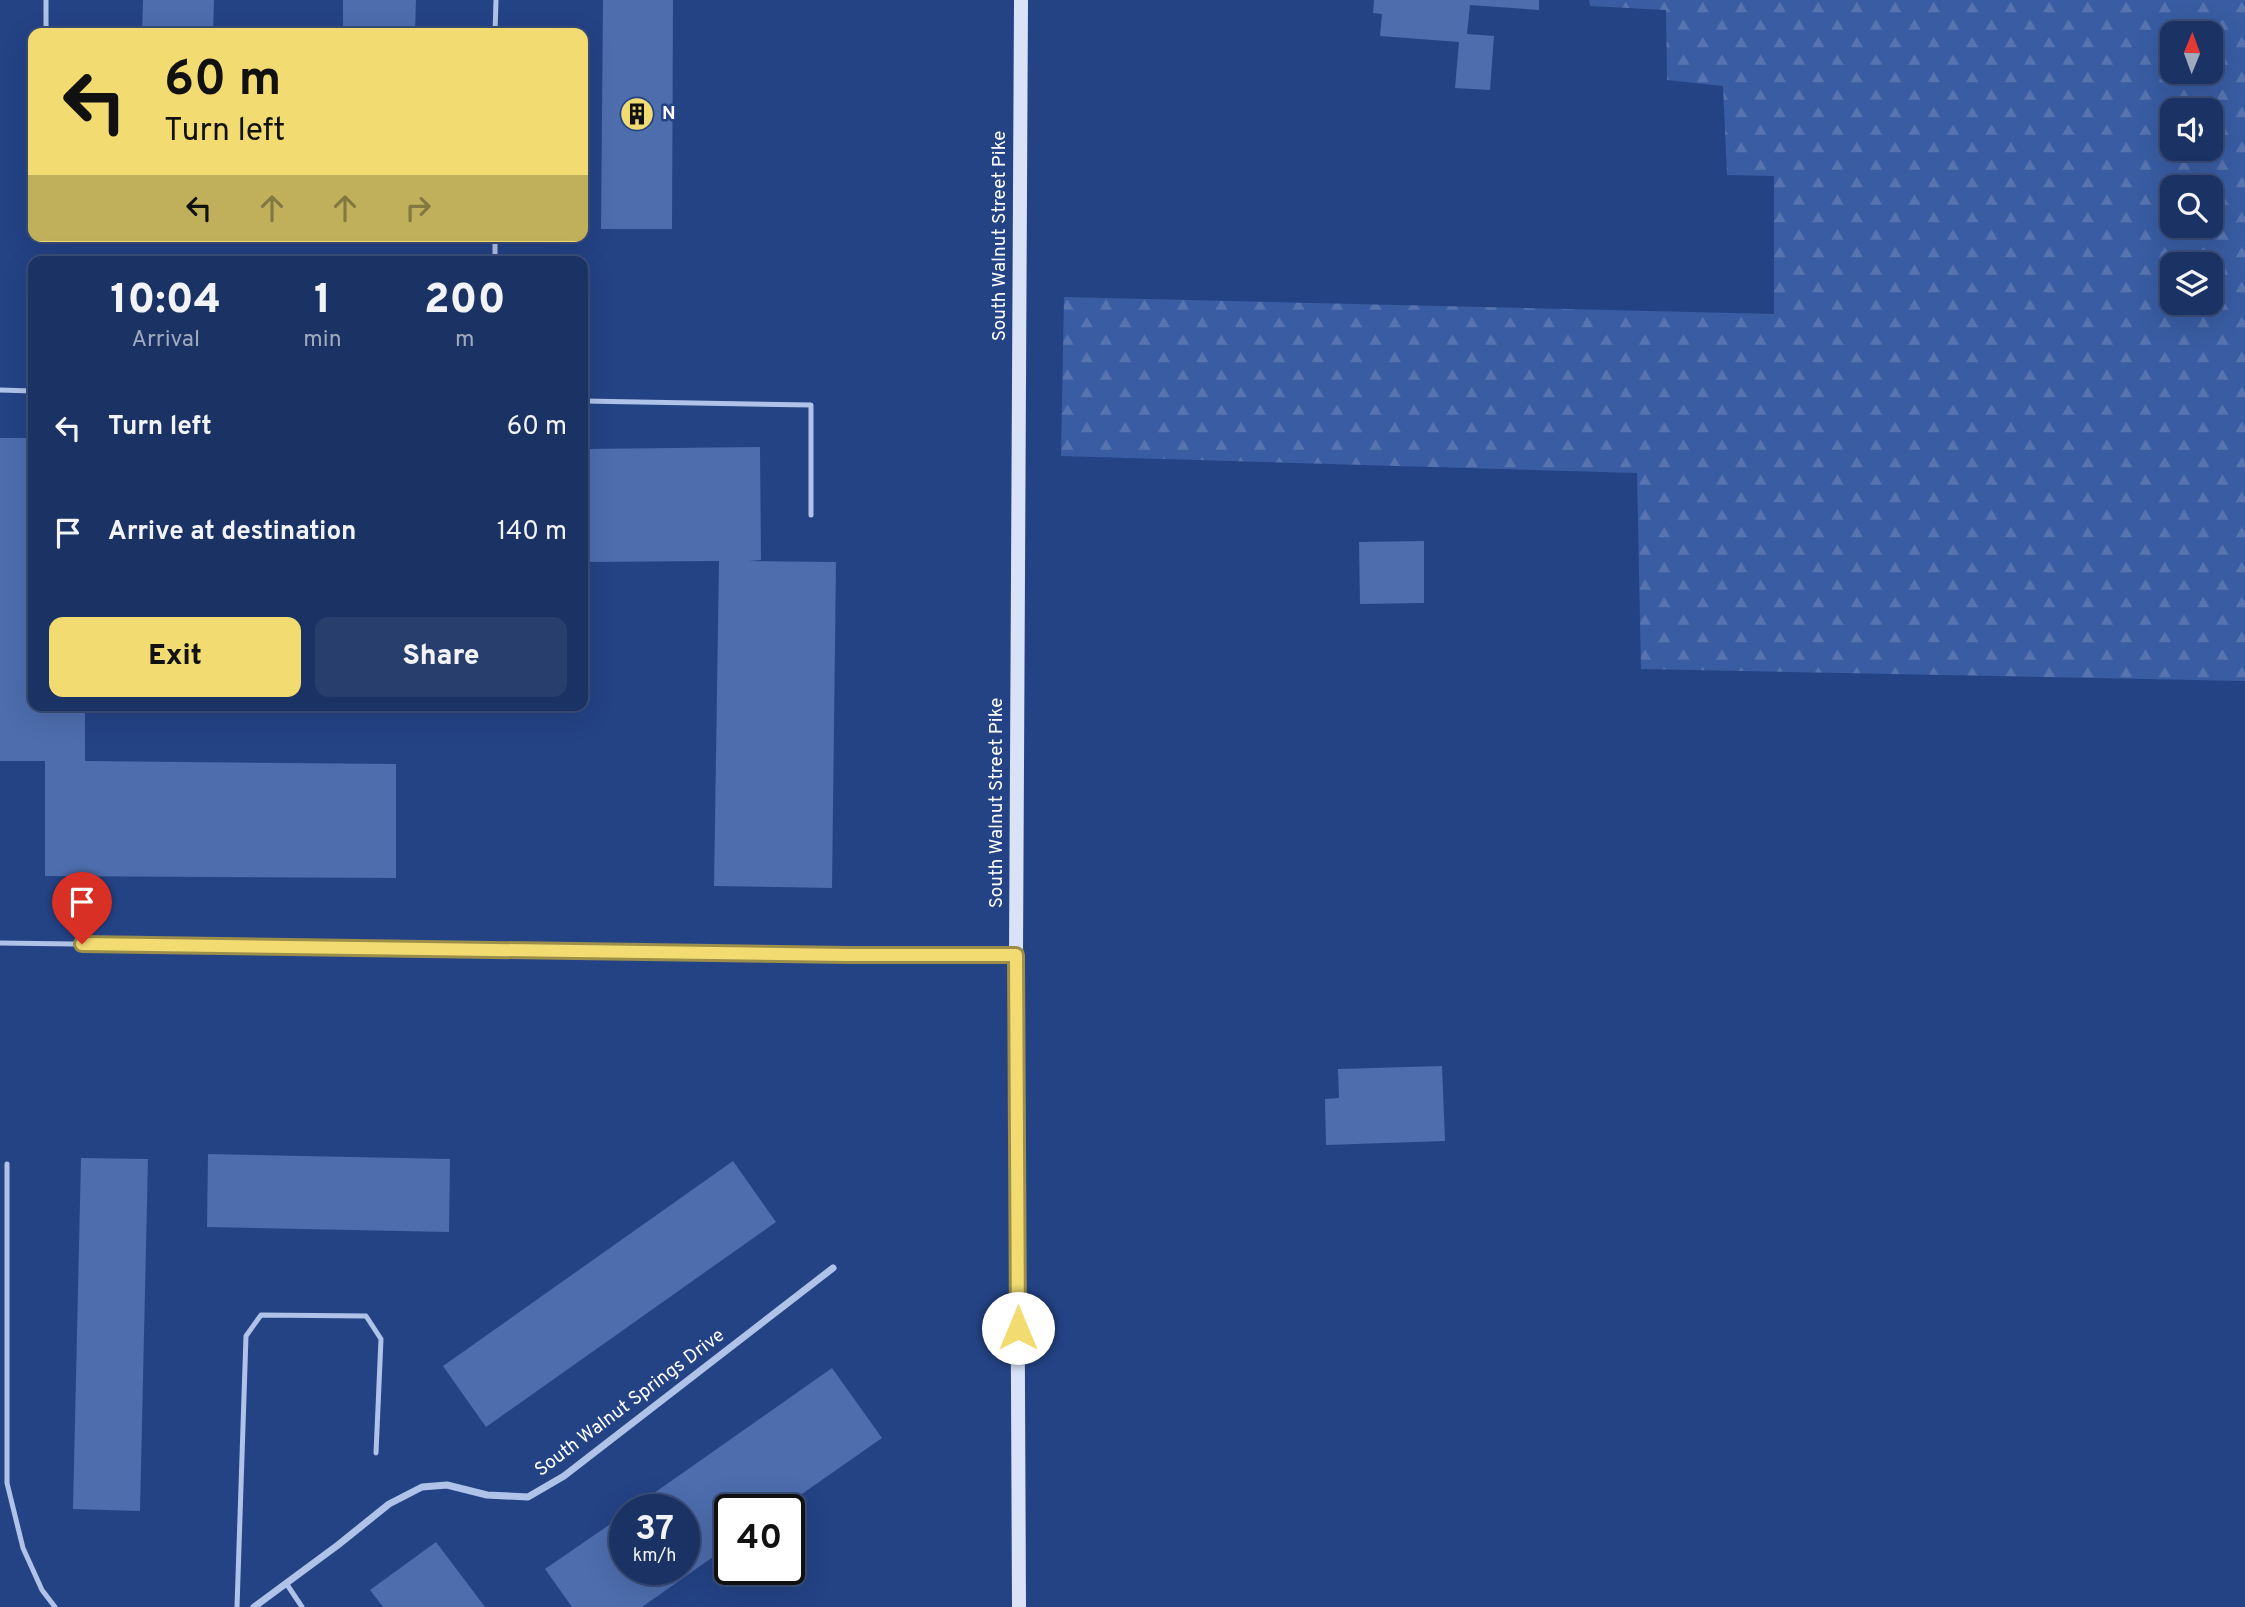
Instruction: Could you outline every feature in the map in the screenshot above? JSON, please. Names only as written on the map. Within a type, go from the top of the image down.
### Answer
[{"type":"street","name":"South Walnut Street Pike","points":[[1019,1607],[1016,955],[1021,0]]},
{"type":"street","name":"South Walnut Springs Drive","points":[[254,1607],[389,1504],[422,1487],[447,1485],[487,1495],[528,1497],[564,1476],[832,1268]]},
{"type":"lane","points":[[46,0],[46,28]]},
{"type":"lane","points":[[495,28],[496,0]]},
{"type":"lane","points":[[0,390],[28,391]]},
{"type":"lane","points":[[588,401],[811,405],[811,515]]},
{"type":"lane","points":[[0,943],[1016,955]]},
{"type":"lane","points":[[6,1164],[7,1483],[23,1548],[42,1590],[55,1607]]},
{"type":"lane","points":[[237,1607],[246,1336],[261,1315],[366,1316],[381,1339],[376,1453]]},
{"type":"lane","points":[[286,1583],[302,1607]]},
{"type":"green space","points":[[1589,0],[2245,0],[2245,681],[1641,669],[1637,473],[1061,456],[1064,297],[1774,314],[1774,176],[1727,175],[1723,86],[1667,80],[1666,10],[1590,6]]},
{"type":"building","points":[[143,0],[214,0],[213,28],[142,28]]},
{"type":"building","points":[[343,0],[416,0],[415,28],[343,28]]},
{"type":"building","name":"N","points":[[603,0],[673,0],[672,229],[601,229]]},
{"type":"building","points":[[1374,0],[1539,0],[1539,10],[1470,5],[1467,34],[1494,36],[1490,90],[1455,88],[1459,42],[1380,36],[1382,14],[1373,13]]},
{"type":"building","points":[[0,438],[28,438],[28,711],[85,711],[85,761],[396,764],[396,878],[45,876],[45,761],[0,761]]},
{"type":"building","points":[[760,447],[761,560],[749,561],[836,562],[832,888],[714,886],[719,561],[588,562],[588,449]]},
{"type":"building","points":[[1424,541],[1424,603],[1360,604],[1359,542]]},
{"type":"building","points":[[1442,1066],[1445,1141],[1326,1145],[1325,1099],[1339,1098],[1338,1069]]},
{"type":"building","points":[[208,1154],[450,1159],[449,1232],[207,1227]]},
{"type":"building","points":[[81,1158],[148,1159],[140,1511],[73,1509]]},
{"type":"building","points":[[733,1161],[776,1222],[486,1427],[443,1366]]},
{"type":"building","points":[[832,1368],[882,1438],[802,1494],[714,1494],[714,1556],[700,1566],[700,1494],[653,1494]]},
{"type":"building","points":[[609,1525],[609,1585],[673,1585],[642,1607],[572,1607],[545,1569]]},
{"type":"building","points":[[436,1542],[485,1607],[383,1607],[370,1590]]},
{"type":"place","name":"N","points":[[637,114]]},
{"type":"route","points":[[82,944],[1016,955],[1018,1328]]}]
